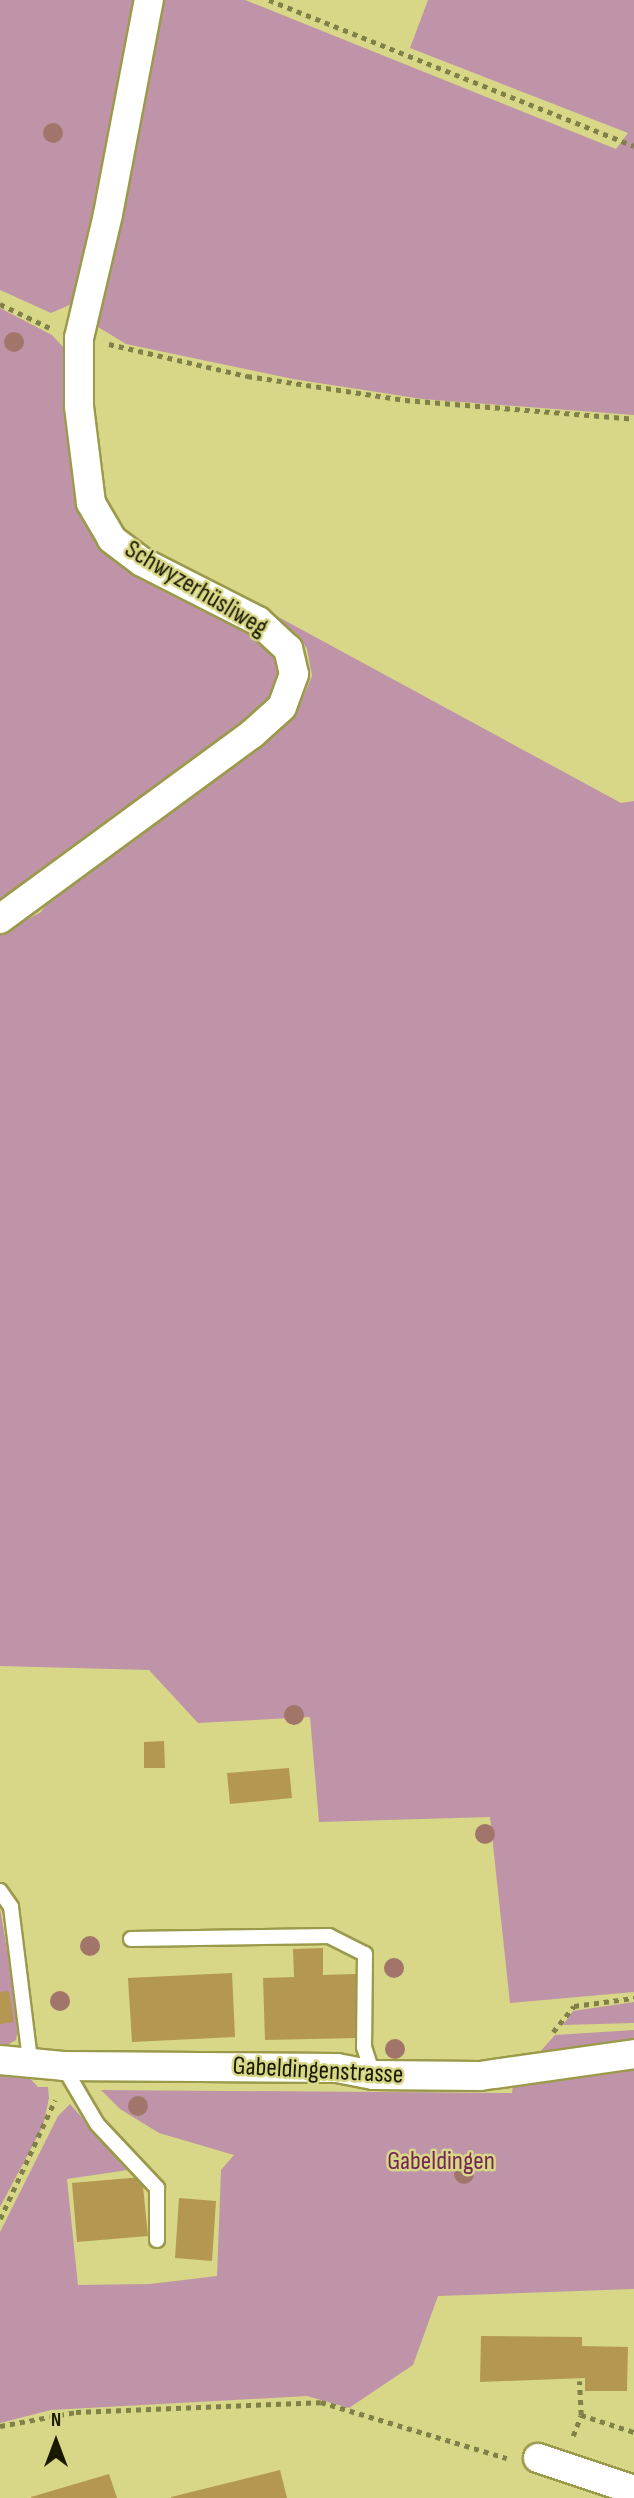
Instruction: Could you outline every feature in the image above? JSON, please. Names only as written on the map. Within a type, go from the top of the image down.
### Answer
[{"type":"street","name":"Schwyzerhüsliweg","points":[[0,919],[252,734],[282,707],[294,674],[288,649],[258,621],[142,562],[113,539],[90,503],[79,405],[79,338],[108,214],[149,0]]},
{"type":"street","name":"Gabeldingenstrasse","points":[[0,2060],[30,2059],[63,2066],[337,2068],[373,2075],[511,2074],[634,2054]]},
{"type":"street","points":[[550,2463],[627,2492]]},
{"type":"lane","points":[[0,1891],[10,1907],[30,2059]]},
{"type":"lane","points":[[131,1939],[329,1936],[365,1954],[364,2047],[373,2075]]},
{"type":"lane","points":[[63,2066],[97,2124],[157,2188],[157,2240]]},
{"type":"path","points":[[269,0],[634,146]]},
{"type":"path","points":[[0,304],[79,338],[247,376],[405,400],[634,419]]},
{"type":"path","points":[[0,2218],[51,2118],[63,2066]]},
{"type":"path","points":[[0,2426],[76,2412],[321,2402],[476,2451],[528,2463],[550,2463],[580,2415],[579,2381]]},
{"type":"path","points":[[580,2415],[634,2432]]},
{"type":"green space","points":[[0,0],[142,0],[79,301],[51,313],[0,290]]},
{"type":"green space","points":[[163,0],[245,0],[616,149],[628,133],[410,48],[428,0],[634,0],[634,415],[422,399],[293,379],[126,344],[98,327],[96,315]]},
{"type":"green space","points":[[0,308],[52,335],[64,348],[93,521],[237,613],[283,655],[277,700],[0,908]]},
{"type":"green space","points":[[247,600],[621,803],[634,801],[634,1992],[510,2003],[490,1817],[319,1822],[310,1717],[198,1723],[149,1670],[0,1666],[0,934],[41,912],[51,898],[299,707],[312,676],[307,649],[299,636]]},
{"type":"green space","points":[[0,1908],[19,2022],[16,2040],[0,2049]]},
{"type":"green space","points":[[634,2002],[634,2023],[563,2025],[573,2011]]},
{"type":"green space","points":[[634,2030],[634,2045],[539,2053],[555,2035]]},
{"type":"green space","name":"Gabeldingen","points":[[634,2063],[634,2289],[438,2296],[413,2365],[349,2408],[307,2396],[51,2410],[0,2423],[0,2232],[58,2116],[70,2104],[128,2170],[67,2179],[78,2285],[150,2284],[217,2276],[221,2170],[234,2155],[159,2133],[120,2109],[101,2090],[512,2093],[513,2085],[554,2075]]},
{"type":"green space","points":[[0,2071],[26,2074],[38,2087],[48,2087],[49,2098],[43,2126],[0,2207]]},
{"type":"building","points":[[164,1741],[165,1768],[144,1768],[144,1742]]},
{"type":"building","points":[[289,1768],[292,1798],[230,1804],[227,1773]]},
{"type":"building","points":[[323,1948],[323,1975],[356,1974],[358,2038],[265,2040],[263,1978],[294,1977],[293,1949]]},
{"type":"building","points":[[232,1973],[235,2037],[132,2042],[128,1978]]},
{"type":"building","points":[[9,1991],[14,2022],[0,2024],[0,1992]]},
{"type":"building","points":[[142,2177],[148,2236],[77,2242],[72,2183]]},
{"type":"building","points":[[179,2198],[216,2201],[212,2261],[175,2258]]},
{"type":"building","points":[[481,2336],[582,2337],[582,2346],[628,2347],[627,2391],[585,2391],[585,2378],[480,2382]]},
{"type":"building","points":[[280,2470],[287,2498],[171,2498],[171,2497]]},
{"type":"building","points":[[109,2474],[117,2498],[31,2498],[31,2497]]}]
